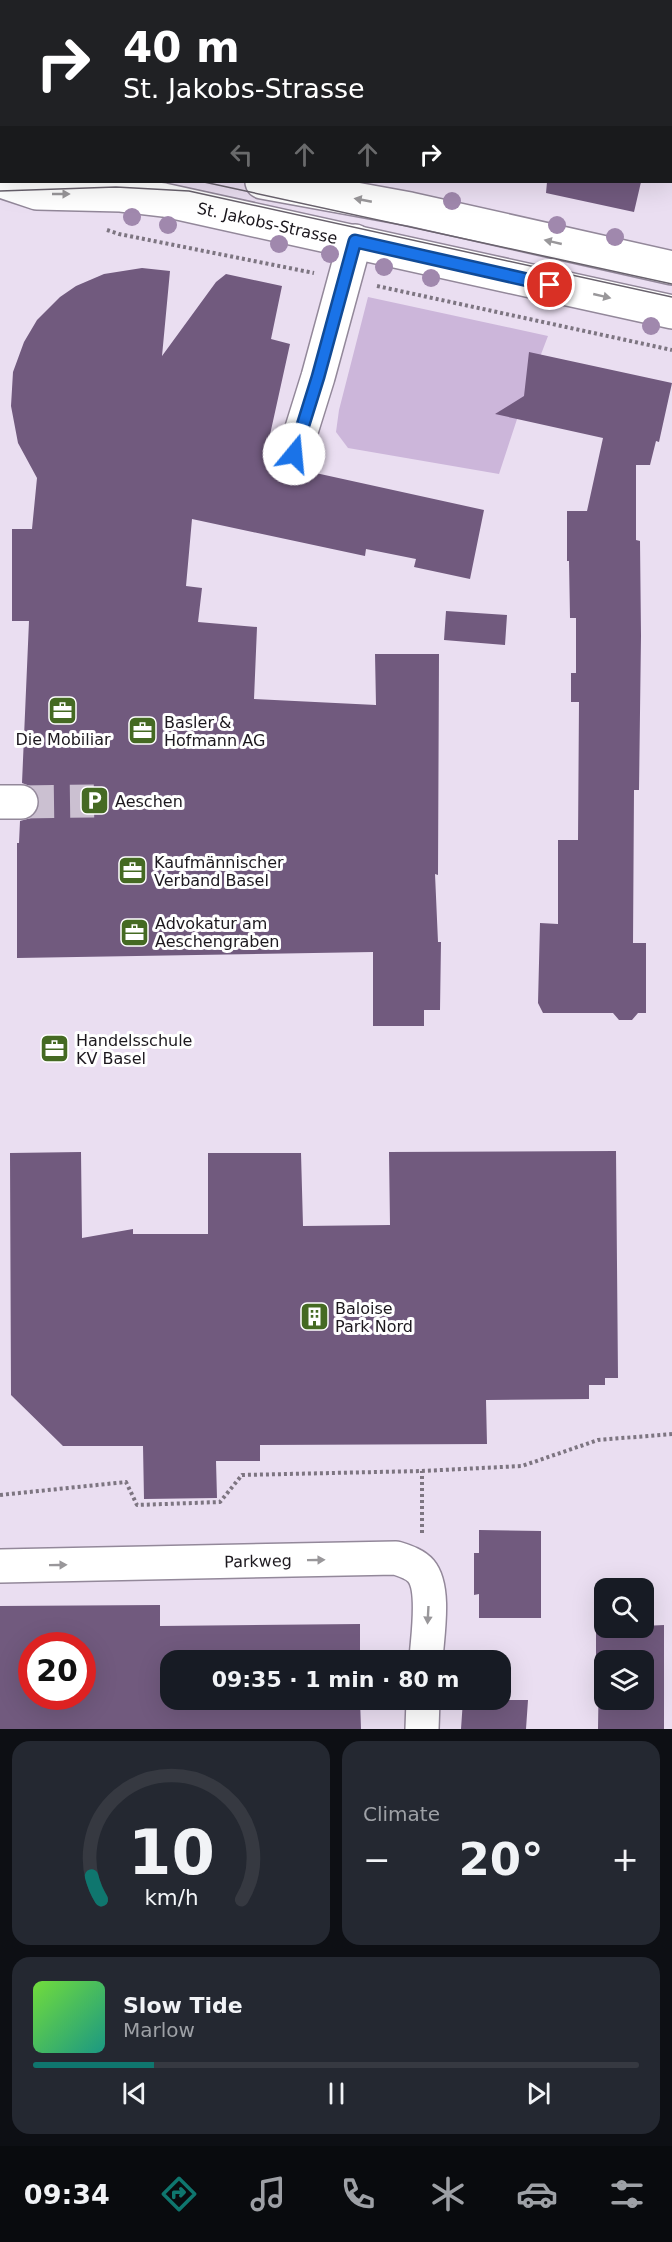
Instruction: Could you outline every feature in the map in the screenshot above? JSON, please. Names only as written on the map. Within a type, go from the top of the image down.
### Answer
[{"type":"main road","name":"St. Jakobs-Strasse","points":[[10,183],[37,193],[153,198],[672,312]]},
{"type":"main road","points":[[273,183],[319,187],[672,268]]},
{"type":"main road","points":[[294,454],[318,377],[355,241]]},
{"type":"main road","name":"Parkweg","points":[[0,1566],[396,1558],[410,1563],[421,1571]]},
{"type":"main road","points":[[421,1571],[428,1588],[426,1650]]},
{"type":"main road","points":[[422,1729],[423,1710]]},
{"type":"path","points":[[103,228],[119,234],[344,279],[672,350]]},
{"type":"path","points":[[0,1495],[126,1482],[137,1504],[220,1502],[242,1475],[522,1466],[598,1440],[672,1434]]},
{"type":"path","points":[[421,1571],[422,1471]]},
{"type":"shaded area","points":[[368,297],[548,336],[499,474],[348,448],[336,432],[339,410]]},
{"type":"building","points":[[547,183],[641,183],[634,212],[546,193]]},
{"type":"building","points":[[142,268],[170,271],[162,356],[216,282],[226,274],[282,286],[271,339],[290,344],[264,462],[279,465],[289,472],[302,470],[484,510],[470,579],[414,567],[416,559],[366,549],[365,556],[192,519],[186,586],[202,588],[198,622],[257,627],[254,699],[376,705],[375,654],[439,654],[438,875],[435,874],[438,942],[441,942],[440,1010],[424,1010],[424,1026],[373,1026],[373,952],[17,958],[17,843],[19,843],[20,821],[31,818],[37,811],[40,801],[37,792],[22,783],[29,621],[12,621],[12,529],[32,529],[37,478],[18,443],[11,406],[13,372],[24,342],[37,320],[60,297],[76,286],[104,274]]},
{"type":"building","points":[[529,352],[672,383],[659,442],[656,441],[650,465],[636,465],[636,540],[640,541],[641,636],[639,790],[634,790],[633,943],[646,943],[646,1013],[638,1013],[632,1020],[619,1020],[613,1013],[543,1013],[538,1003],[540,923],[558,924],[558,840],[578,840],[579,702],[571,702],[571,673],[576,673],[576,618],[570,618],[567,511],[587,511],[603,438],[495,414],[524,396]]},
{"type":"building","points":[[446,611],[507,615],[505,645],[444,640]]},
{"type":"building","name":"Baloise Park Nord","points":[[616,1151],[618,1378],[605,1378],[605,1385],[589,1385],[589,1399],[486,1400],[487,1444],[260,1445],[260,1461],[216,1461],[217,1498],[144,1499],[143,1446],[63,1446],[11,1395],[10,1153],[81,1152],[82,1238],[133,1229],[133,1234],[208,1234],[208,1153],[301,1153],[303,1226],[390,1225],[389,1152]]},
{"type":"building","points":[[479,1530],[541,1531],[541,1618],[479,1618],[479,1594],[474,1595],[474,1553],[479,1553]]},
{"type":"building","points":[[160,1605],[160,1626],[360,1624],[360,1650],[160,1650],[160,1710],[360,1710],[361,1729],[0,1729],[0,1606]]},
{"type":"building","points":[[664,1625],[664,1729],[598,1729],[598,1710],[654,1710],[654,1650],[596,1650],[596,1638],[654,1638],[654,1626]]},
{"type":"building","points":[[511,1700],[528,1700],[526,1729],[461,1729],[462,1710],[511,1710]]},
{"type":"tunnel","points":[[21,802],[94,801]]},
{"type":"tram line","points":[[209,183],[672,284]]},
{"type":"tram line","points":[[0,191],[116,187],[189,191],[672,297]]},
{"type":"place","name":"Die Mobiliar","points":[[63,711]]},
{"type":"place","name":"Basler & Hofmann AG","points":[[143,731]]},
{"type":"place","name":"Aeschen","points":[[94,801]]},
{"type":"place","name":"Kaufmännischer Verband Basel","points":[[133,871]]},
{"type":"place","name":"Advokatur am Aeschengraben","points":[[134,932]]},
{"type":"place","name":"Handelsschule KV Basel","points":[[55,1049]]},
{"type":"place","name":"Baloise Park Nord","points":[[314,1317]]},
{"type":"route","points":[[294,454],[318,377],[355,241],[550,285]]}]
